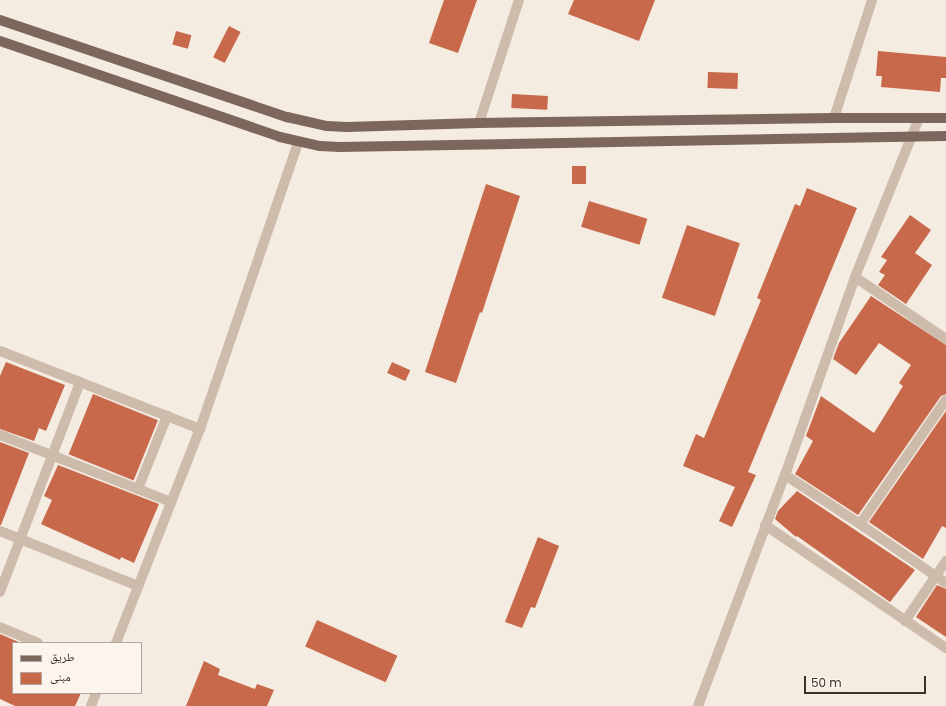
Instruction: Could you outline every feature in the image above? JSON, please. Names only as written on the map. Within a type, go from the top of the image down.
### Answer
[{"type":"main road","points":[[0,20],[305,122],[347,127],[479,123],[946,118]]},
{"type":"main road","points":[[0,41],[298,142],[340,147],[946,136]]},
{"type":"street","points":[[479,123],[519,0]]},
{"type":"street","points":[[834,118],[872,0]]},
{"type":"street","points":[[698,706],[765,524],[785,475],[855,277],[919,118]]},
{"type":"street","points":[[116,642],[200,430],[298,142]]},
{"type":"street","points":[[855,277],[946,338]]},
{"type":"street","points":[[0,351],[200,430]]},
{"type":"street","points":[[0,592],[80,382]]},
{"type":"street","points":[[860,524],[946,400]]},
{"type":"street","points":[[138,489],[167,416]]},
{"type":"street","points":[[0,435],[171,502]]},
{"type":"street","points":[[785,475],[946,583]]},
{"type":"street","points":[[765,524],[946,648]]},
{"type":"street","points":[[0,531],[138,586]]},
{"type":"street","points":[[905,620],[946,561]]},
{"type":"street","points":[[0,627],[36,642]]},
{"type":"street","points":[[91,706],[96,694]]},
{"type":"building","points":[[444,0],[477,0],[458,53],[429,43]]},
{"type":"building","points":[[574,0],[655,0],[639,41],[568,14]]},
{"type":"building","points":[[229,26],[241,32],[225,63],[213,57]]},
{"type":"building","points":[[176,31],[191,35],[188,49],[172,45]]},
{"type":"building","points":[[878,51],[946,57],[946,78],[941,78],[940,92],[881,87],[882,76],[876,76]]},
{"type":"building","points":[[708,72],[738,73],[737,89],[707,88]]},
{"type":"building","points":[[512,94],[548,96],[547,110],[511,108]]},
{"type":"building","points":[[572,166],[586,166],[586,184],[572,184]]},
{"type":"building","points":[[486,184],[520,196],[482,313],[480,312],[456,383],[425,372]]},
{"type":"building","points":[[807,188],[857,208],[748,472],[756,475],[732,527],[719,521],[735,487],[683,466],[696,434],[704,438],[761,300],[757,298],[795,204],[800,206]]},
{"type":"building","points":[[589,201],[647,219],[639,245],[581,227]]},
{"type":"building","points":[[910,215],[931,230],[915,253],[932,265],[906,304],[878,285],[885,275],[879,272],[887,260],[881,257]]},
{"type":"building","points":[[687,225],[740,243],[715,316],[662,298]]},
{"type":"building","points":[[871,296],[946,345],[946,394],[941,396],[858,515],[795,474],[813,441],[806,436],[821,396],[874,433],[903,386],[899,383],[911,365],[879,343],[856,375],[833,359],[839,343]]},
{"type":"building","points":[[6,362],[65,385],[46,431],[39,428],[34,441],[0,429],[0,376]]},
{"type":"building","points":[[392,362],[410,370],[405,381],[387,373]]},
{"type":"building","points":[[93,394],[158,420],[134,480],[69,454]]},
{"type":"building","points":[[946,411],[946,528],[942,526],[923,559],[869,522]]},
{"type":"building","points":[[0,442],[29,453],[1,525],[0,525]]},
{"type":"building","points":[[58,465],[159,504],[134,563],[121,557],[120,560],[41,524],[52,500],[44,496]]},
{"type":"building","points":[[797,491],[915,570],[890,602],[797,536],[796,537],[775,519],[778,511]]},
{"type":"building","points":[[538,537],[559,546],[535,608],[531,607],[522,628],[505,622]]},
{"type":"building","points":[[937,585],[946,589],[946,637],[916,617]]},
{"type":"building","points":[[317,620],[397,656],[386,682],[305,646]]},
{"type":"building","points":[[0,634],[19,642],[12,642],[12,694],[81,694],[75,706],[15,706],[0,699]]},
{"type":"building","points":[[204,661],[220,669],[218,675],[255,689],[257,684],[274,690],[267,706],[186,706]]}]
